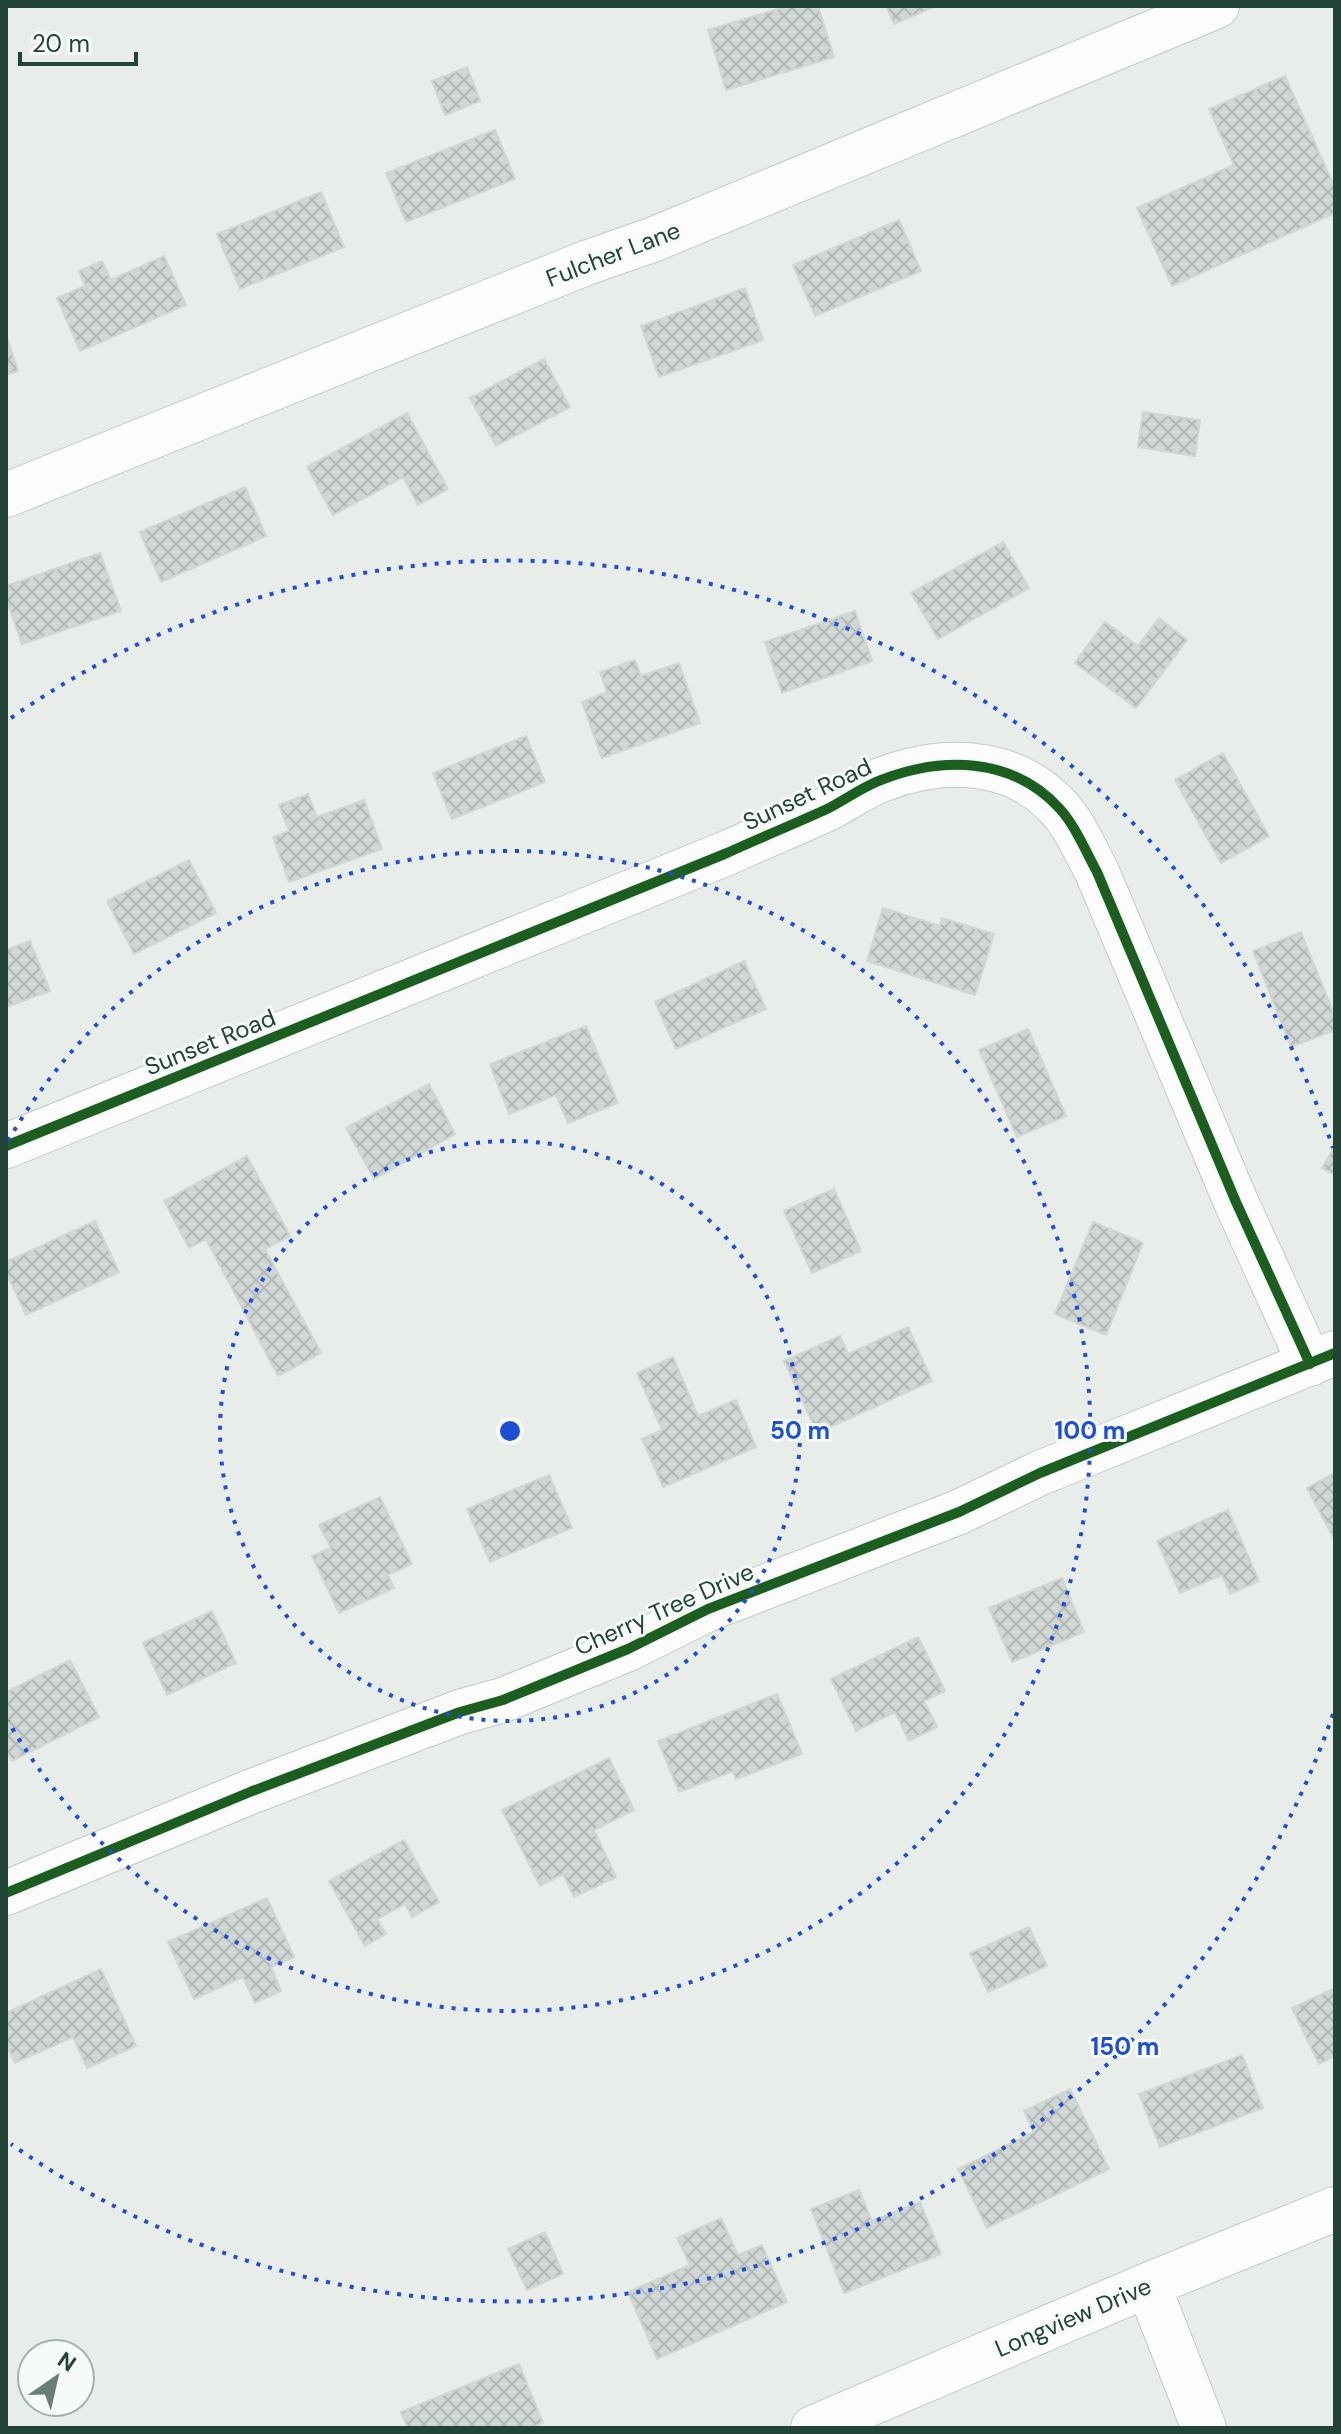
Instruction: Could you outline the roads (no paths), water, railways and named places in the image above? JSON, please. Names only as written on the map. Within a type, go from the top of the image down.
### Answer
[{"type":"street","name":"Fulcher Lane","points":[[6,495],[586,263],[652,240],[1217,6]]},
{"type":"street","name":"Sunset Road","points":[[6,1146],[727,853],[827,808],[880,780],[933,766],[987,766],[1013,775],[1038,789],[1061,810],[1079,838],[1097,872],[1236,1202],[1323,1358]]},
{"type":"street","name":"Cherry Tree Drive","points":[[6,1893],[250,1792],[460,1712],[503,1700],[628,1649],[708,1609],[959,1512],[1040,1473],[1323,1358]]},
{"type":"street","name":"Longview Drive","points":[[813,2428],[1335,2209]]},
{"type":"street","points":[[1148,2285],[1204,2428]]}]
